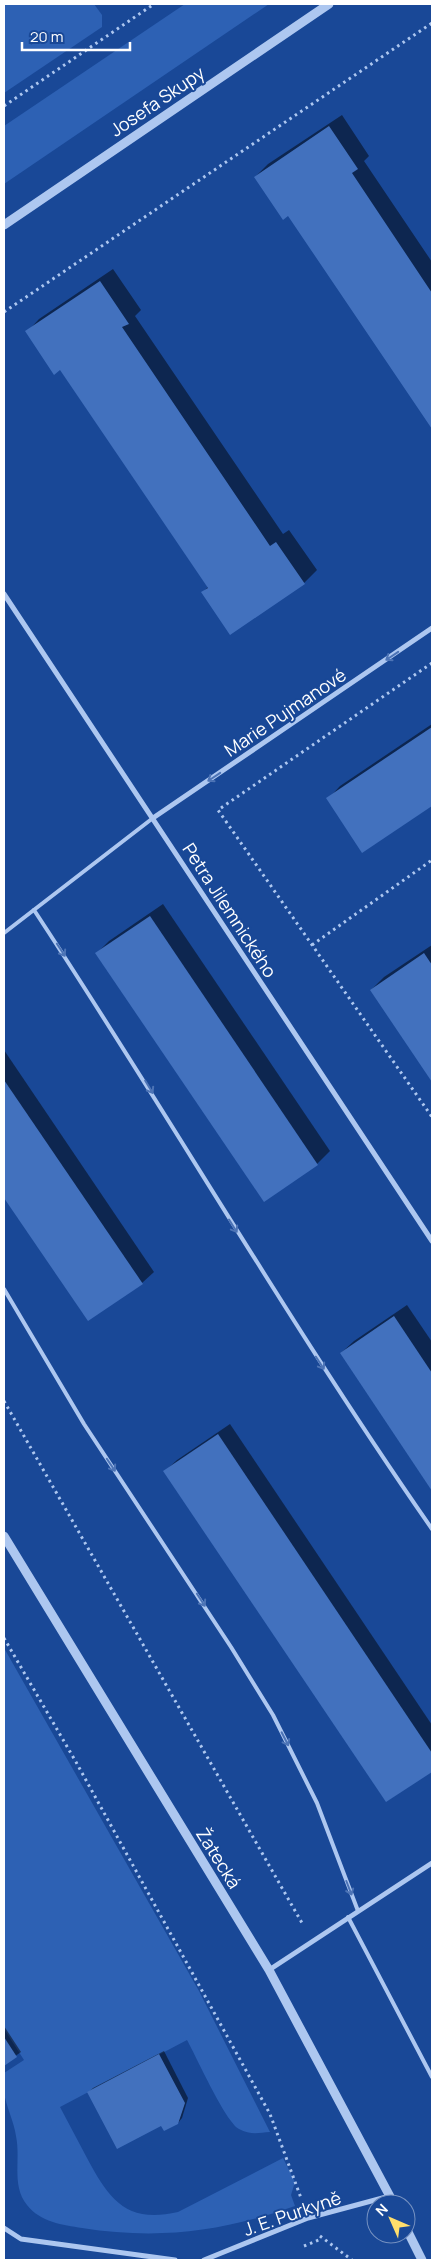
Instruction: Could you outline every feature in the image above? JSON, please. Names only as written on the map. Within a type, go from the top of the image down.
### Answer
[{"type":"street","name":"Josefa Skupy","points":[[4,225],[329,4]]},
{"type":"street","name":"Petra Jilemnického","points":[[4,594],[432,1240]]},
{"type":"street","name":"Marie Pujmanové","points":[[153,818],[432,628]]},
{"type":"street","name":"Žatecká","points":[[4,1536],[269,1970],[390,2194]]},
{"type":"street","points":[[269,1970],[432,1863]]},
{"type":"street","name":"J. E. Purkyně","points":[[204,2260],[308,2218],[366,2206]]},
{"type":"street","points":[[4,2228],[21,2239],[175,2260]]},
{"type":"street","points":[[414,2244],[422,2260]]},
{"type":"lane","points":[[4,933],[153,818]]},
{"type":"lane","points":[[34,910],[133,1062],[235,1229],[369,1439],[432,1529]]},
{"type":"lane","points":[[4,1288],[84,1424],[209,1613],[273,1715],[317,1803],[358,1911]]},
{"type":"lane","points":[[348,1917],[432,2077]]},
{"type":"path","points":[[4,106],[154,4]]},
{"type":"path","points":[[4,312],[432,23]]},
{"type":"path","points":[[432,662],[218,810],[432,1117]]},
{"type":"path","points":[[312,944],[432,860]]},
{"type":"path","points":[[4,1401],[312,1942]]},
{"type":"path","points":[[4,1638],[76,1762],[270,2114],[308,2218],[322,2239],[352,2260]]},
{"type":"shaded area","points":[[4,4],[94,4],[102,15],[102,27],[4,93]]},
{"type":"shaded area","points":[[185,4],[269,4],[4,184],[4,126]]},
{"type":"shaded area","points":[[4,1648],[199,1991],[270,2132],[247,2132],[233,2124],[219,2102],[187,2040],[60,2107],[103,2185],[121,2205],[132,2211],[160,2215],[178,2212],[283,2158],[295,2182],[291,2195],[295,2206],[216,2228],[164,2233],[137,2233],[110,2232],[52,2222],[32,2211],[22,2197],[18,2181],[16,2136],[5,2098],[4,2087],[4,2073],[24,2060],[4,2029]]},
{"type":"building","points":[[329,126],[358,169],[352,173],[432,293],[432,429],[288,216],[283,220],[254,177]]},
{"type":"building","points":[[100,281],[129,324],[122,327],[270,546],[276,542],[305,584],[230,635],[201,592],[208,588],[60,370],[54,375],[25,331]]},
{"type":"building","points":[[432,727],[432,806],[362,853],[326,798]]},
{"type":"building","points":[[150,916],[318,1165],[264,1202],[95,953]]},
{"type":"building","points":[[424,953],[432,965],[432,1082],[370,990]]},
{"type":"building","points":[[4,1080],[143,1284],[88,1321],[4,1198]]},
{"type":"building","points":[[394,1316],[432,1373],[432,1491],[340,1353]]},
{"type":"building","points":[[218,1434],[432,1753],[432,1772],[386,1802],[163,1471]]},
{"type":"building","points":[[4,2037],[17,2057],[4,2066]]},
{"type":"building","points":[[159,2054],[185,2103],[178,2124],[164,2131],[161,2126],[117,2149],[87,2092]]}]
